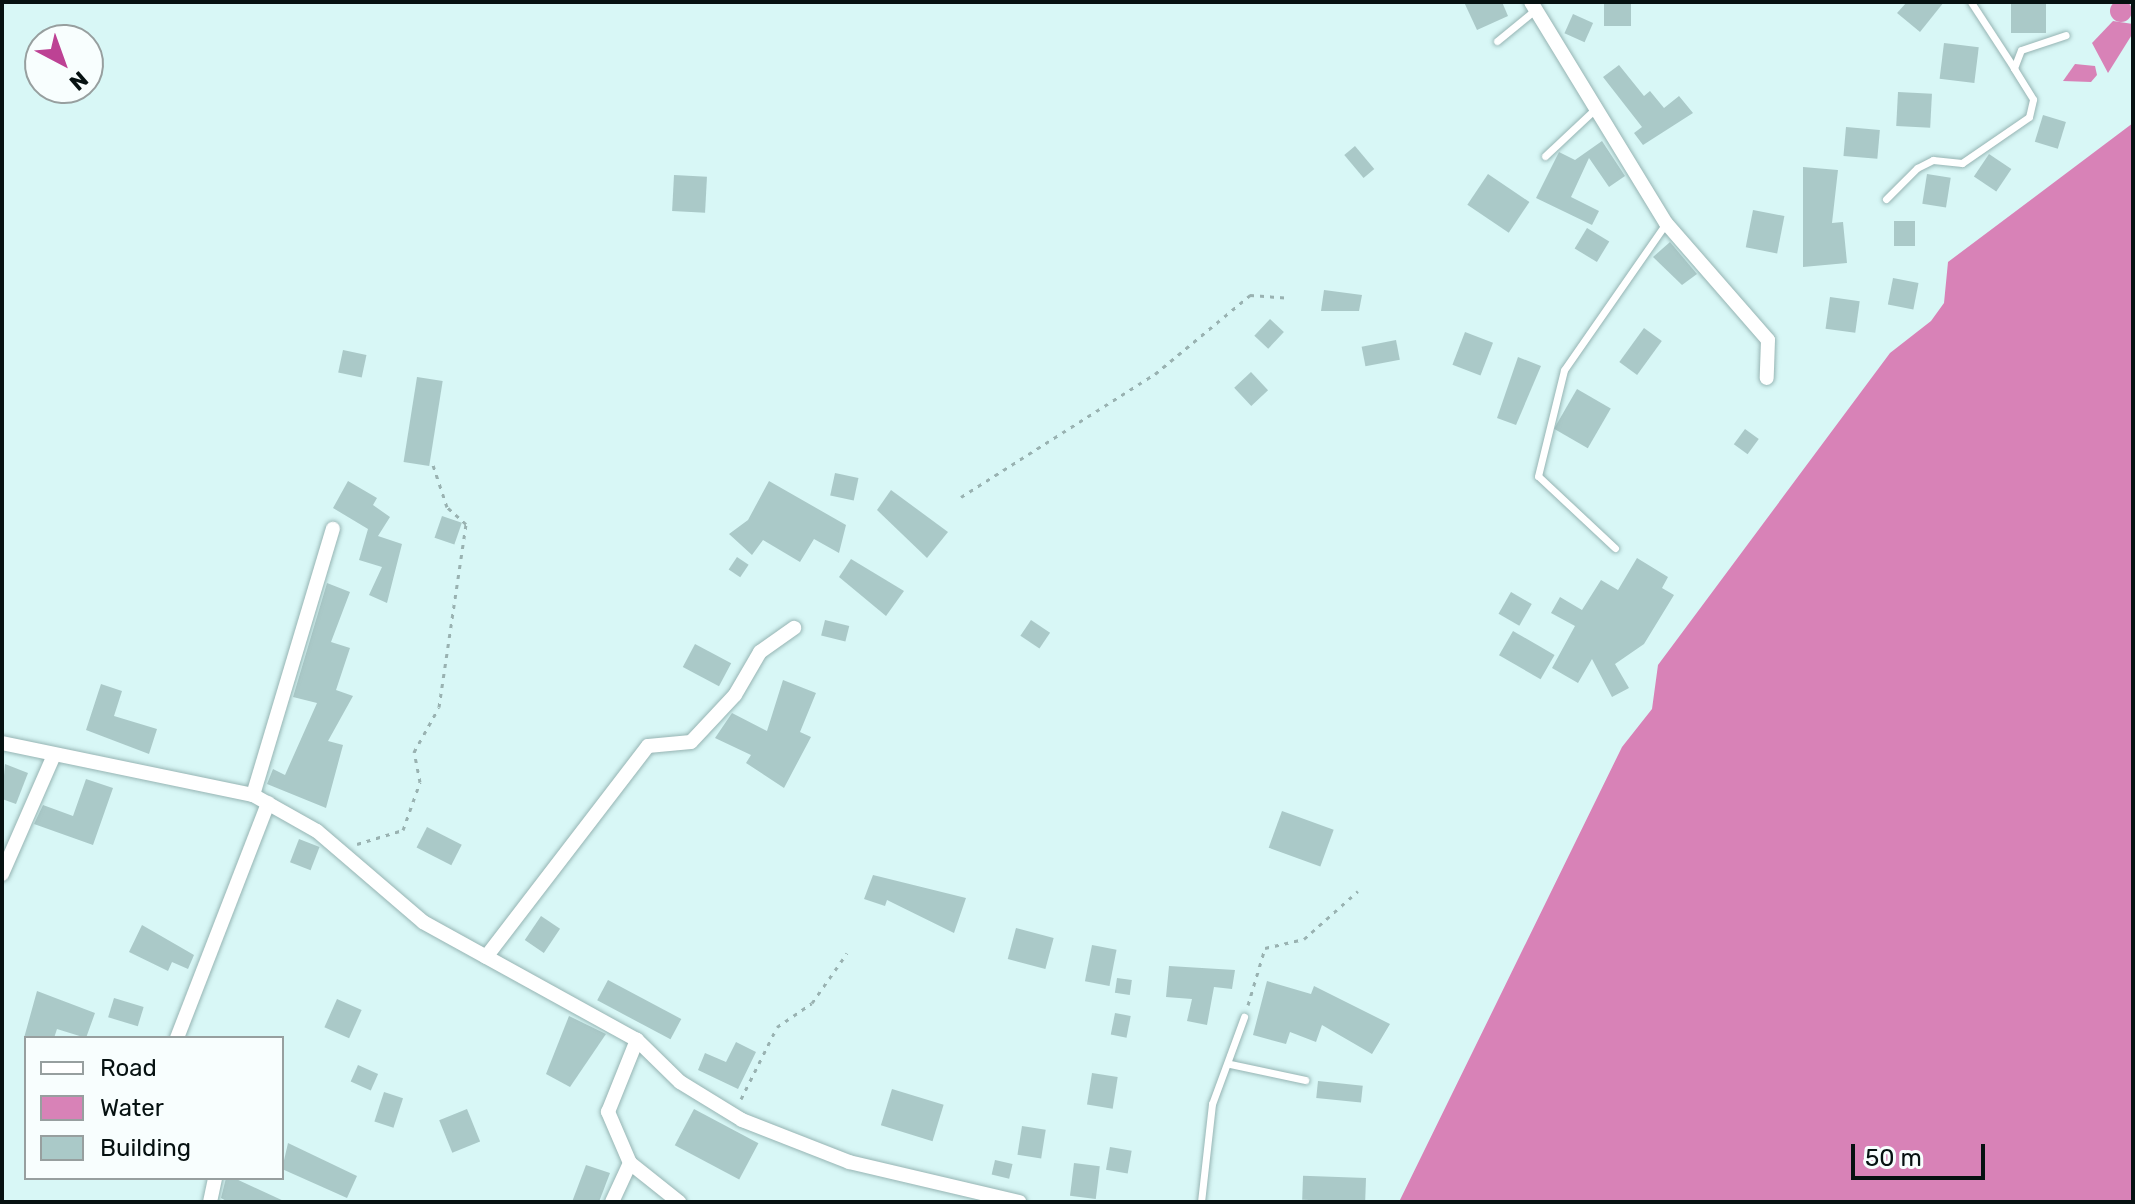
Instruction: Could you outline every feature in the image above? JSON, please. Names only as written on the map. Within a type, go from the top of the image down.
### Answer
[{"type":"street","points":[[1533,6],[1666,223],[1768,340],[1767,378]]},
{"type":"street","points":[[253,795],[333,529]]},
{"type":"street","points":[[486,957],[648,746],[691,742],[735,695],[760,652],[794,628]]},
{"type":"street","points":[[2,743],[53,757],[253,795],[339,850],[423,922],[637,1040],[680,1082],[734,1115],[849,1162],[1019,1202]]},
{"type":"street","points":[[2,874],[53,757]]},
{"type":"street","points":[[178,1036],[268,803]]},
{"type":"street","points":[[637,1040],[608,1112],[630,1163],[679,1202]]},
{"type":"street","points":[[612,1202],[630,1163]]},
{"type":"street","points":[[210,1202],[215,1180]]},
{"type":"lane","points":[[1886,199],[1917,168],[1933,160],[1962,163],[2029,117],[2033,99],[1971,2]]},
{"type":"lane","points":[[1497,41],[1533,6]]},
{"type":"lane","points":[[2014,68],[2021,50],[2066,35]]},
{"type":"lane","points":[[1545,156],[1595,109]]},
{"type":"lane","points":[[1615,548],[1538,476],[1564,370],[1666,223]]},
{"type":"lane","points":[[1201,1202],[1212,1104],[1230,1064],[1244,1017]]},
{"type":"lane","points":[[1230,1064],[1305,1080]]},
{"type":"path","points":[[961,497],[1155,374],[1250,295],[1289,298]]},
{"type":"path","points":[[339,850],[403,830],[420,782],[414,752],[439,707],[466,524],[447,507],[433,465]]},
{"type":"path","points":[[1244,1017],[1265,948],[1304,939],[1358,891]]},
{"type":"path","points":[[734,1115],[777,1027],[812,1003],[847,953]]},
{"type":"water","points":[[2121,0],[2129,3],[2132,11],[2129,19],[2121,22],[2113,19],[2110,11],[2113,3]]},
{"type":"water","points":[[2113,21],[2133,24],[2133,33],[2108,73],[2092,43]]},
{"type":"water","points":[[2075,64],[2095,66],[2097,75],[2091,82],[2063,81]]},
{"type":"water","points":[[2133,123],[2133,1202],[1399,1202],[1622,747],[1652,709],[1658,665],[1890,353],[1931,321],[1944,303],[1948,262]]},
{"type":"building","points":[[1464,2],[1502,2],[1508,16],[1477,30]]},
{"type":"building","points":[[1604,2],[1631,2],[1631,26],[1604,26]]},
{"type":"building","points":[[1907,2],[1944,2],[1920,32],[1897,13]]},
{"type":"building","points":[[2011,2],[2046,2],[2046,33],[2011,33]]},
{"type":"building","points":[[1573,14],[1593,23],[1585,42],[1564,33]]},
{"type":"building","points":[[1944,43],[1979,47],[1974,83],[1940,79]]},
{"type":"building","points":[[1619,65],[1644,96],[1650,91],[1664,108],[1679,96],[1693,113],[1643,145],[1634,133],[1642,127],[1603,77]]},
{"type":"building","points":[[1898,92],[1932,94],[1930,128],[1896,126]]},
{"type":"building","points":[[2043,115],[2066,122],[2058,149],[2035,142]]},
{"type":"building","points":[[1846,127],[1880,130],[1877,159],[1843,156]]},
{"type":"building","points":[[1602,141],[1625,176],[1609,187],[1589,158],[1571,197],[1599,211],[1592,225],[1536,198],[1559,152],[1575,160]]},
{"type":"building","points":[[1355,146],[1374,169],[1364,178],[1344,155]]},
{"type":"building","points":[[1989,154],[2011,169],[1996,191],[1974,176]]},
{"type":"building","points":[[1803,167],[1838,170],[1832,223],[1843,222],[1847,263],[1803,267]]},
{"type":"building","points":[[1488,174],[1529,202],[1509,233],[1467,205]]},
{"type":"building","points":[[1927,174],[1951,178],[1946,207],[1922,204]]},
{"type":"building","points":[[674,175],[707,177],[705,213],[672,211]]},
{"type":"building","points":[[1753,210],[1784,216],[1777,253],[1746,247]]},
{"type":"building","points":[[1894,221],[1915,221],[1915,246],[1894,246]]},
{"type":"building","points":[[1587,228],[1609,241],[1597,262],[1575,249]]},
{"type":"building","points":[[1670,242],[1697,274],[1682,285],[1653,257]]},
{"type":"building","points":[[1893,278],[1919,283],[1913,309],[1888,305]]},
{"type":"building","points":[[1324,290],[1362,295],[1359,311],[1321,311]]},
{"type":"building","points":[[1830,297],[1860,301],[1855,333],[1826,329]]},
{"type":"building","points":[[1270,319],[1284,332],[1268,349],[1254,336]]},
{"type":"building","points":[[1644,328],[1662,341],[1637,375],[1619,362]]},
{"type":"building","points":[[1465,332],[1493,343],[1480,375],[1452,365]]},
{"type":"building","points":[[1396,340],[1400,360],[1365,366],[1362,347]]},
{"type":"building","points":[[343,350],[366,355],[362,377],[338,372]]},
{"type":"building","points":[[1518,357],[1541,366],[1516,425],[1497,418]]},
{"type":"building","points":[[1251,372],[1268,390],[1251,406],[1234,388]]},
{"type":"building","points":[[417,377],[443,381],[429,466],[404,462]]},
{"type":"building","points":[[1577,389],[1611,409],[1588,448],[1554,429]]},
{"type":"building","points":[[1745,429],[1759,439],[1748,454],[1734,444]]},
{"type":"building","points":[[835,473],[858,478],[854,500],[830,495]]},
{"type":"building","points":[[348,481],[377,498],[373,505],[390,517],[378,536],[402,544],[387,603],[369,595],[382,567],[359,560],[368,529],[333,508]]},
{"type":"building","points":[[769,481],[846,525],[839,553],[814,539],[800,562],[763,540],[752,555],[729,534],[748,520]]},
{"type":"building","points":[[891,490],[948,532],[927,558],[877,510]]},
{"type":"building","points":[[442,516],[462,523],[454,545],[435,538]]},
{"type":"building","points":[[737,557],[749,565],[740,577],[729,569]]},
{"type":"building","points":[[1637,558],[1668,577],[1662,588],[1674,595],[1644,644],[1615,664],[1629,688],[1612,697],[1592,659],[1578,683],[1552,668],[1575,626],[1551,613],[1560,597],[1582,610],[1601,580],[1618,590]]},
{"type":"building","points":[[851,559],[904,591],[886,616],[839,577]]},
{"type":"building","points":[[327,583],[350,592],[331,642],[350,648],[336,690],[353,696],[328,741],[343,745],[326,808],[267,784],[273,769],[285,775],[317,703],[293,697]]},
{"type":"building","points":[[1511,592],[1532,604],[1519,626],[1498,614]]},
{"type":"building","points":[[825,620],[849,626],[845,642],[821,636]]},
{"type":"building","points":[[1031,620],[1050,633],[1039,649],[1020,636]]},
{"type":"building","points":[[1513,631],[1555,655],[1541,679],[1499,655]]},
{"type":"building","points":[[695,644],[731,663],[719,686],[683,667]]},
{"type":"building","points":[[783,680],[816,693],[800,732],[811,737],[784,788],[746,763],[751,755],[715,738],[732,713],[767,731]]},
{"type":"building","points":[[101,684],[122,691],[114,716],[157,729],[149,754],[86,730]]},
{"type":"building","points":[[5,764],[28,773],[16,804],[2,799]]},
{"type":"building","points":[[86,779],[113,788],[93,845],[34,824],[43,805],[73,816]]},
{"type":"building","points":[[1282,811],[1334,830],[1320,866],[1269,848]]},
{"type":"building","points":[[427,827],[462,845],[451,865],[417,847]]},
{"type":"building","points":[[299,839],[320,847],[311,870],[290,862]]},
{"type":"building","points":[[873,875],[966,898],[954,933],[887,900],[885,906],[864,899]]},
{"type":"building","points":[[541,916],[560,929],[544,953],[525,940]]},
{"type":"building","points":[[142,925],[194,955],[188,969],[172,962],[168,971],[129,952]]},
{"type":"building","points":[[1016,928],[1054,938],[1045,969],[1008,959]]},
{"type":"building","points":[[1092,945],[1117,950],[1109,986],[1085,981]]},
{"type":"building","points":[[1169,966],[1235,970],[1232,989],[1214,987],[1207,1025],[1187,1021],[1192,999],[1166,997]]},
{"type":"building","points":[[1117,978],[1132,980],[1130,995],[1115,993]]},
{"type":"building","points":[[608,980],[681,1019],[670,1039],[597,1000]]},
{"type":"building","points":[[1267,981],[1311,994],[1314,986],[1390,1024],[1372,1054],[1322,1025],[1316,1042],[1290,1032],[1286,1044],[1253,1035]]},
{"type":"building","points":[[37,991],[95,1013],[87,1036],[57,1029],[55,1036],[25,1036]]},
{"type":"building","points":[[114,998],[144,1007],[138,1026],[108,1017]]},
{"type":"building","points":[[337,999],[362,1010],[349,1038],[324,1027]]},
{"type":"building","points":[[1115,1013],[1131,1016],[1127,1038],[1111,1035]]},
{"type":"building","points":[[569,1016],[606,1034],[570,1087],[546,1074]]},
{"type":"building","points":[[736,1042],[756,1052],[738,1089],[698,1070],[705,1053],[726,1062]]},
{"type":"building","points":[[358,1065],[378,1074],[371,1090],[351,1081]]},
{"type":"building","points":[[1092,1073],[1118,1077],[1113,1109],[1087,1105]]},
{"type":"building","points":[[1318,1081],[1363,1086],[1361,1103],[1316,1098]]},
{"type":"building","points":[[892,1089],[944,1105],[933,1141],[881,1125]]},
{"type":"building","points":[[384,1092],[403,1098],[393,1128],[374,1121]]},
{"type":"building","points":[[467,1109],[480,1141],[452,1153],[439,1120]]},
{"type":"building","points":[[694,1109],[758,1143],[739,1179],[675,1145]]},
{"type":"building","points":[[1022,1126],[1046,1130],[1041,1158],[1017,1155]]},
{"type":"building","points":[[288,1143],[357,1176],[347,1198],[284,1170]]},
{"type":"building","points":[[1110,1147],[1132,1151],[1128,1173],[1106,1170]]},
{"type":"building","points":[[995,1160],[1013,1164],[1009,1179],[992,1175]]},
{"type":"building","points":[[1074,1163],[1100,1166],[1096,1199],[1070,1196]]},
{"type":"building","points":[[586,1165],[610,1173],[599,1202],[572,1202]]},
{"type":"building","points":[[1303,1176],[1366,1178],[1365,1202],[1302,1200]]},
{"type":"building","points":[[226,1180],[238,1180],[286,1202],[228,1202],[221,1198]]}]
